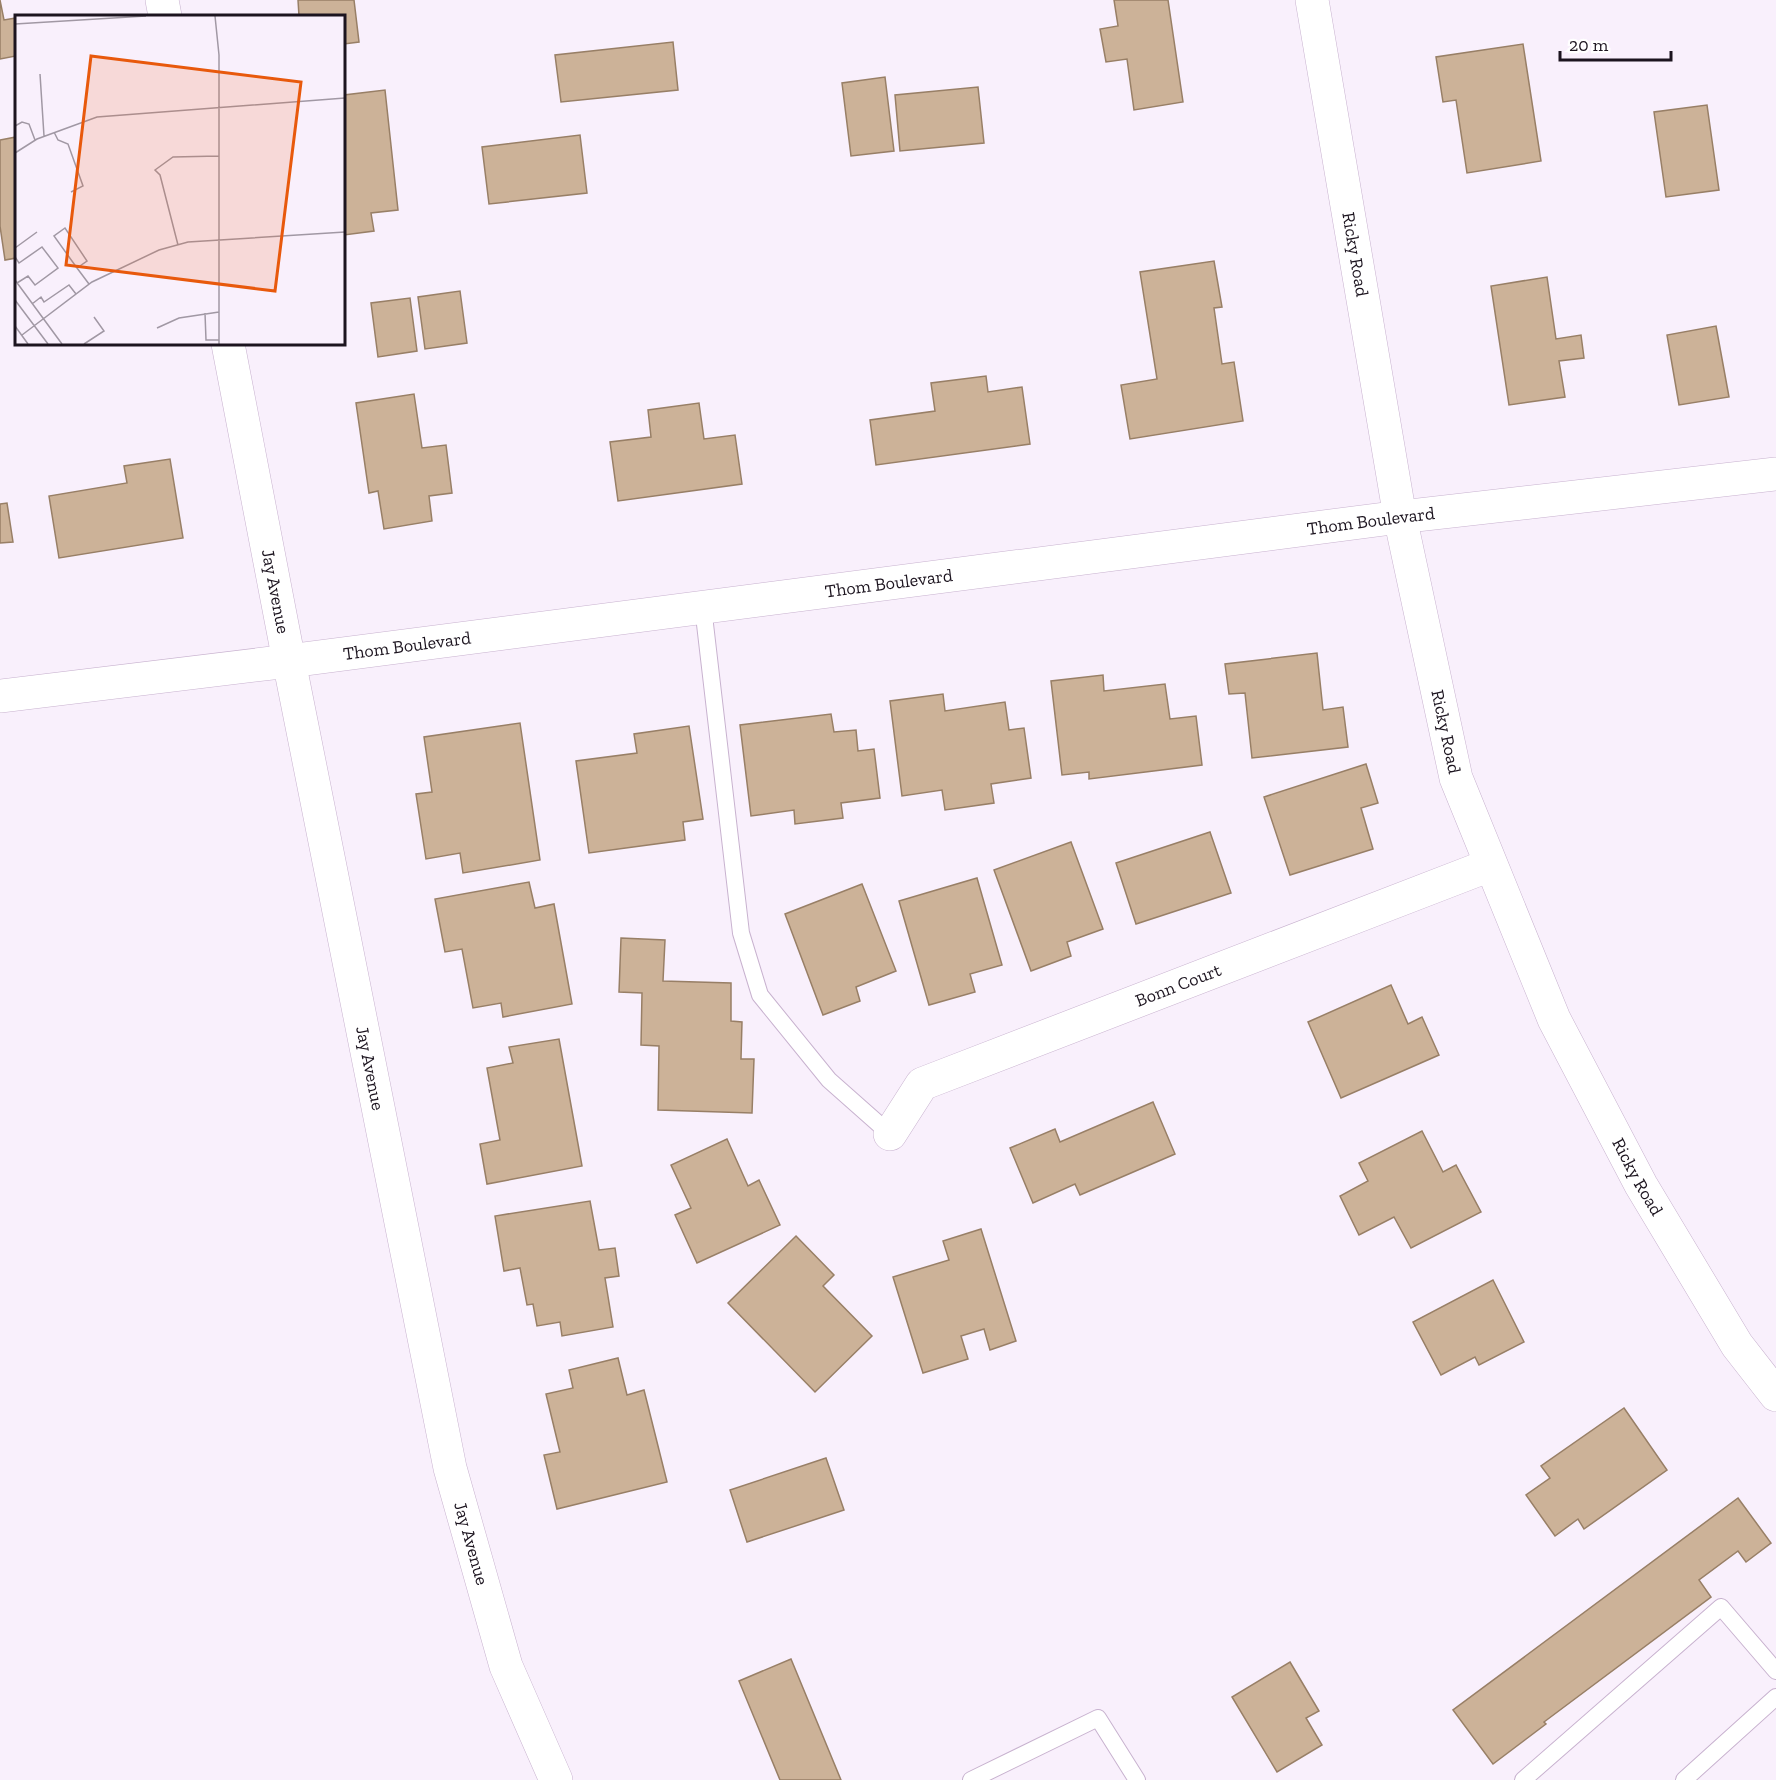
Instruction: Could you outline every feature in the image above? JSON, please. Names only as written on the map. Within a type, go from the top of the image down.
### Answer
[{"type":"street","points":[[162,0],[165,15]]},
{"type":"street","name":"Ricky Road","points":[[1312,0],[1400,517],[1456,778],[1554,1019],[1641,1185],[1737,1345],[1776,1395]]},
{"type":"street","name":"Jay Avenue","points":[[228,345],[450,1468],[506,1666],[556,1780]]},
{"type":"street","name":"Thom Boulevard","points":[[0,696],[289,661],[1400,517],[1776,474]]},
{"type":"street","name":"Bonn Court","points":[[890,1134],[922,1084],[1490,865]]},
{"type":"lane","points":[[703,607],[741,933],[760,995],[829,1080],[890,1134]]},
{"type":"lane","points":[[1523,1780],[1721,1607],[1776,1671]]},
{"type":"lane","points":[[1684,1780],[1776,1697]]},
{"type":"lane","points":[[971,1780],[1098,1718],[1137,1780]]},
{"type":"building","points":[[0,0],[4,20],[15,18],[15,56],[0,59]]},
{"type":"building","points":[[298,0],[354,0],[359,42],[345,44],[345,15],[299,15]]},
{"type":"building","points":[[1114,0],[1168,0],[1183,102],[1134,110],[1127,59],[1106,62],[1100,29],[1118,26]]},
{"type":"building","points":[[673,42],[678,90],[561,102],[555,55]]},
{"type":"building","points":[[1523,44],[1541,161],[1467,173],[1456,100],[1443,102],[1436,57]]},
{"type":"building","points":[[885,77],[894,151],[851,156],[842,83]]},
{"type":"building","points":[[978,87],[984,143],[900,151],[895,95]]},
{"type":"building","points":[[385,90],[398,210],[371,213],[374,231],[345,235],[345,95]]},
{"type":"building","points":[[1707,105],[1719,190],[1666,197],[1654,112]]},
{"type":"building","points":[[580,135],[587,193],[489,204],[482,147]]},
{"type":"building","points":[[15,137],[15,258],[5,260],[0,226],[0,140]]},
{"type":"building","points":[[1214,261],[1222,307],[1214,308],[1222,364],[1234,362],[1243,421],[1130,439],[1121,385],[1157,379],[1140,272]]},
{"type":"building","points":[[1547,277],[1556,339],[1581,335],[1584,358],[1559,361],[1565,397],[1509,405],[1491,286]]},
{"type":"building","points":[[460,291],[467,343],[425,349],[418,297]]},
{"type":"building","points":[[410,298],[417,351],[378,357],[371,303]]},
{"type":"building","points":[[1716,326],[1729,397],[1679,405],[1667,335]]},
{"type":"building","points":[[986,376],[988,392],[1022,387],[1030,444],[876,465],[870,420],[935,411],[931,383]]},
{"type":"building","points":[[414,394],[422,448],[446,445],[452,493],[429,496],[432,521],[384,529],[378,491],[369,493],[356,403]]},
{"type":"building","points":[[699,403],[704,439],[735,435],[742,484],[618,501],[610,442],[651,437],[648,410]]},
{"type":"building","points":[[170,459],[183,538],[59,558],[49,496],[127,483],[124,466]]},
{"type":"building","points":[[7,503],[13,542],[0,543],[0,504]]},
{"type":"building","points":[[1317,653],[1323,710],[1343,707],[1348,747],[1252,758],[1245,693],[1229,694],[1225,664]]},
{"type":"building","points":[[1103,675],[1104,691],[1165,684],[1170,719],[1196,716],[1202,765],[1089,779],[1089,772],[1062,775],[1051,681]]},
{"type":"building","points":[[943,694],[945,711],[1005,702],[1009,730],[1024,728],[1031,778],[991,784],[994,803],[945,810],[942,790],[902,796],[890,701]]},
{"type":"building","points":[[831,714],[834,732],[856,730],[858,751],[874,749],[880,798],[841,803],[843,818],[795,824],[794,810],[751,816],[740,725]]},
{"type":"building","points":[[520,723],[540,860],[463,873],[460,853],[426,859],[416,794],[432,792],[424,737]]},
{"type":"building","points":[[689,726],[703,819],[683,822],[685,840],[589,853],[576,761],[637,753],[634,734]]},
{"type":"building","points":[[1366,764],[1378,803],[1361,808],[1373,849],[1290,875],[1264,797]]},
{"type":"building","points":[[1210,832],[1231,893],[1136,924],[1116,863]]},
{"type":"building","points":[[1071,842],[1103,929],[1067,942],[1071,956],[1031,971],[994,870]]},
{"type":"building","points":[[977,878],[1002,965],[970,974],[975,992],[929,1005],[899,901]]},
{"type":"building","points":[[529,882],[535,908],[554,904],[572,1004],[503,1017],[501,1003],[473,1008],[462,949],[445,952],[435,899]]},
{"type":"building","points":[[862,884],[896,971],[856,987],[860,1001],[823,1015],[785,914]]},
{"type":"building","points":[[621,938],[665,940],[663,981],[731,983],[731,1021],[742,1022],[741,1059],[754,1059],[752,1113],[658,1110],[659,1046],[641,1045],[642,993],[619,992]]},
{"type":"building","points":[[1391,985],[1408,1024],[1422,1017],[1439,1055],[1341,1098],[1308,1022]]},
{"type":"building","points":[[559,1039],[582,1166],[487,1184],[480,1144],[500,1140],[487,1068],[513,1063],[509,1047]]},
{"type":"building","points":[[1153,1102],[1175,1154],[1080,1195],[1075,1184],[1033,1203],[1010,1148],[1055,1129],[1060,1142]]},
{"type":"building","points":[[1422,1131],[1443,1172],[1456,1165],[1481,1212],[1411,1248],[1394,1217],[1359,1235],[1340,1196],[1368,1181],[1359,1163]]},
{"type":"building","points":[[727,1139],[748,1186],[759,1180],[780,1225],[697,1263],[675,1215],[691,1208],[671,1165]]},
{"type":"building","points":[[590,1201],[599,1250],[615,1248],[619,1276],[605,1278],[613,1327],[562,1336],[560,1322],[537,1326],[533,1304],[527,1305],[520,1268],[504,1271],[495,1216]]},
{"type":"building","points":[[981,1229],[1016,1341],[990,1350],[984,1329],[961,1336],[968,1359],[923,1373],[893,1277],[949,1260],[943,1241]]},
{"type":"building","points":[[796,1236],[834,1275],[823,1286],[872,1336],[815,1392],[728,1303]]},
{"type":"building","points":[[1493,1280],[1524,1342],[1479,1365],[1475,1357],[1441,1375],[1413,1322]]},
{"type":"building","points":[[618,1358],[627,1395],[644,1390],[667,1482],[557,1509],[544,1455],[560,1452],[546,1394],[573,1388],[569,1370]]},
{"type":"building","points":[[1624,1408],[1667,1470],[1584,1529],[1578,1519],[1555,1536],[1526,1495],[1550,1478],[1541,1466]]},
{"type":"building","points":[[826,1458],[844,1510],[747,1542],[730,1490]]},
{"type":"building","points":[[1738,1498],[1771,1543],[1746,1562],[1738,1551],[1699,1580],[1711,1597],[1544,1722],[1546,1724],[1493,1764],[1453,1710]]},
{"type":"building","points":[[791,1659],[841,1780],[780,1780],[739,1681]]},
{"type":"building","points":[[1290,1662],[1319,1711],[1306,1718],[1322,1745],[1277,1772],[1232,1697]]}]
